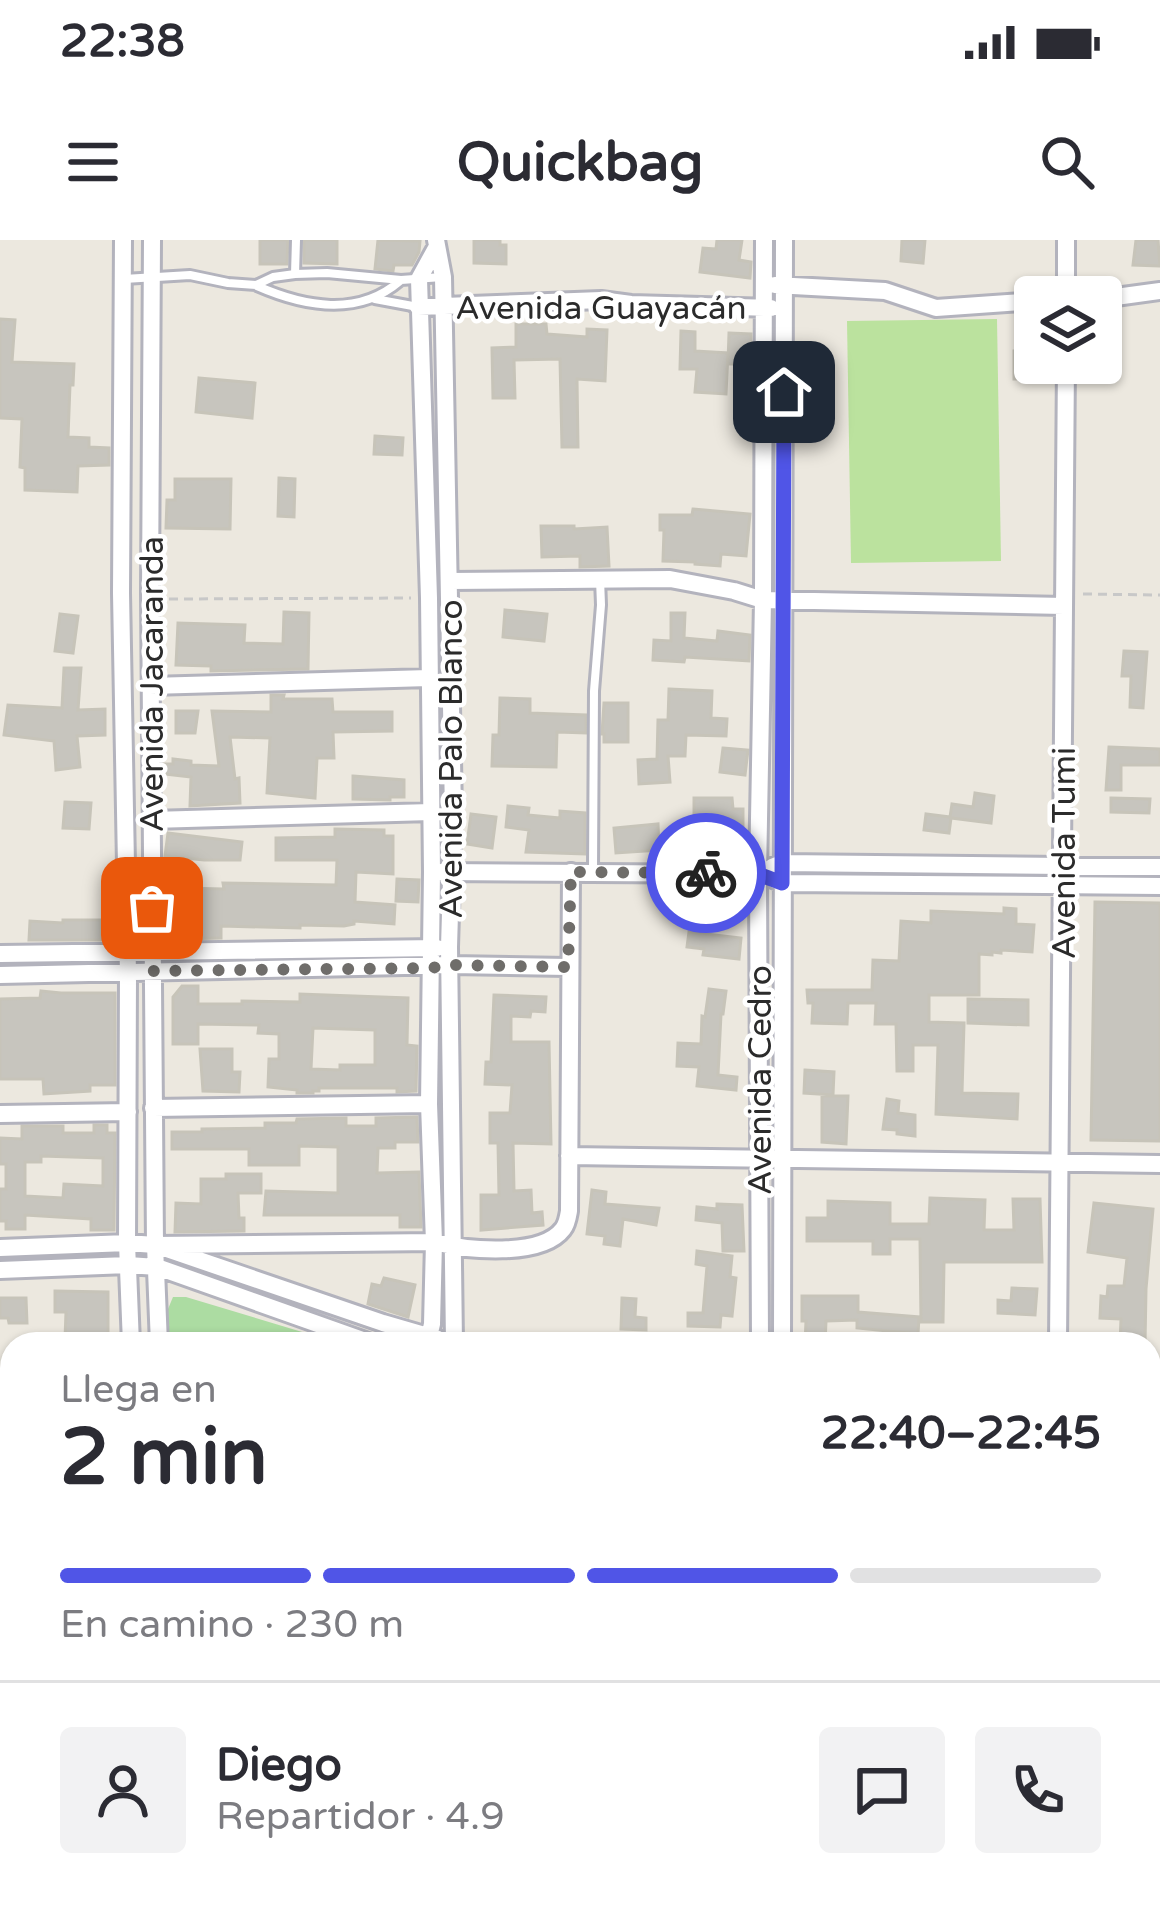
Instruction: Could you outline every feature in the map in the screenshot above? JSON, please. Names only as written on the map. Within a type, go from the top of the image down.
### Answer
[{"type":"street","name":"Avenida Jacaranda","points":[[123,240],[121,593],[130,1332]]},
{"type":"street","name":"Avenida Jacaranda","points":[[152,240],[152,971],[159,1332]]},
{"type":"street","name":"Avenida Cedro","points":[[760,1332],[758,874],[764,240]]},
{"type":"street","name":"Avenida Cedro","points":[[782,1332],[784,240]]},
{"type":"street","points":[[1066,240],[1066,276]]},
{"type":"street","name":"Avenida Palo Blanco","points":[[436,244],[443,278],[453,813],[441,872]]},
{"type":"street","name":"Avenida Palo Blanco","points":[[431,1332],[443,1244],[444,954],[441,872],[431,812],[418,307],[410,280],[436,244]]},
{"type":"street","name":"Avenida Guayacán","points":[[764,285],[885,291],[936,308],[1014,303]]},
{"type":"street","points":[[1122,296],[1160,291]]},
{"type":"street","name":"Avenida Guayacán","points":[[418,307],[601,300],[784,308]]},
{"type":"street","name":"Avenida Tumi","points":[[1058,1332],[1066,384]]},
{"type":"street","points":[[450,580],[670,579],[784,601],[1064,600]]},
{"type":"street","points":[[121,593],[150,593]]},
{"type":"street","points":[[151,686],[429,678]]},
{"type":"street","points":[[152,820],[431,812]]},
{"type":"street","points":[[758,874],[782,863],[1063,876],[1160,886]]},
{"type":"street","points":[[441,872],[758,874],[782,883],[1063,876],[1160,867]]},
{"type":"street","points":[[0,1248],[127,1243],[443,1244],[524,1249],[550,1240],[565,1226],[569,1211],[571,872]]},
{"type":"street","points":[[0,954],[444,954],[568,967]]},
{"type":"street","name":"Avenida Palo Blanco","points":[[444,954],[430,968],[429,1104],[454,1332]]},
{"type":"street","points":[[0,975],[430,968]]},
{"type":"street","points":[[153,1108],[429,1104]]},
{"type":"street","points":[[0,1114],[128,1112]]},
{"type":"street","points":[[569,1156],[1160,1164]]},
{"type":"street","points":[[155,1245],[412,1332]]},
{"type":"street","points":[[0,1270],[158,1267],[341,1332]]},
{"type":"street","points":[[379,1332],[382,1324]]},
{"type":"lane","points":[[295,274],[296,240]]},
{"type":"lane","points":[[256,285],[295,274],[443,278]]},
{"type":"lane","points":[[123,279],[190,275],[256,285],[278,295],[330,305],[363,303],[410,280]]},
{"type":"lane","points":[[373,299],[418,307]]},
{"type":"lane","points":[[593,871],[599,579]]},
{"type":"path","points":[[150,593],[166,599],[429,598]]},
{"type":"path","points":[[1064,600],[1160,595]]},
{"type":"green space","points":[[997,319],[1001,561],[851,563],[847,321]]},
{"type":"green space","points":[[173,1297],[186,1297],[302,1332],[169,1332]]},
{"type":"building","points":[[260,240],[288,240],[287,264],[260,264]]},
{"type":"building","points":[[304,240],[337,240],[337,264],[304,263]]},
{"type":"building","points":[[378,240],[420,241],[419,252],[412,265],[394,265],[393,271],[375,269]]},
{"type":"building","points":[[474,240],[500,240],[500,245],[506,245],[506,264],[474,263]]},
{"type":"building","points":[[717,240],[742,240],[739,260],[751,262],[750,278],[700,272],[703,248],[716,249]]},
{"type":"building","points":[[902,240],[925,240],[923,263],[901,261]]},
{"type":"building","points":[[1136,240],[1158,240],[1160,266],[1133,265]]},
{"type":"building","points":[[0,319],[15,320],[12,362],[74,364],[68,437],[89,438],[89,447],[109,448],[109,465],[78,466],[77,492],[25,490],[25,468],[20,467],[22,419],[0,418]]},
{"type":"building","points":[[516,324],[546,324],[547,334],[587,337],[587,329],[607,330],[605,381],[577,379],[578,447],[562,447],[560,359],[514,360],[515,398],[493,398],[492,348],[516,347]]},
{"type":"building","points":[[681,331],[695,332],[695,351],[728,353],[726,394],[695,392],[697,369],[680,369]]},
{"type":"building","points":[[729,333],[751,334],[751,364],[728,364]]},
{"type":"building","points":[[199,378],[255,383],[252,418],[196,412]]},
{"type":"building","points":[[375,436],[403,438],[402,455],[374,454]]},
{"type":"building","points":[[279,478],[295,479],[294,517],[278,516]]},
{"type":"building","points":[[175,479],[231,479],[230,529],[166,528],[167,500],[175,500]]},
{"type":"building","points":[[693,509],[750,514],[746,556],[721,554],[720,566],[663,561],[660,515],[692,515]]},
{"type":"building","points":[[541,526],[607,527],[609,566],[580,567],[580,556],[542,557]]},
{"type":"building","points":[[505,610],[547,614],[544,641],[503,637]]},
{"type":"building","points":[[284,612],[309,613],[308,669],[211,671],[211,666],[176,665],[178,623],[245,625],[244,643],[283,644]]},
{"type":"building","points":[[671,613],[685,613],[684,638],[717,641],[718,631],[750,635],[749,661],[653,660],[654,640],[671,641]]},
{"type":"building","points":[[60,614],[78,616],[73,653],[55,651]]},
{"type":"building","points":[[1124,651],[1147,652],[1143,708],[1130,707],[1131,676],[1122,676]]},
{"type":"building","points":[[64,668],[81,668],[78,710],[105,709],[105,735],[77,736],[80,767],[56,770],[54,741],[4,735],[8,705],[62,708]]},
{"type":"building","points":[[669,689],[712,691],[711,718],[727,719],[726,736],[686,735],[685,756],[668,756],[670,782],[639,784],[638,760],[657,759],[658,720],[668,720]]},
{"type":"building","points":[[271,695],[332,699],[333,712],[392,712],[392,731],[333,732],[334,758],[317,758],[315,798],[267,793],[270,738],[230,737],[240,803],[190,806],[191,777],[164,774],[164,764],[173,764],[173,759],[219,766],[212,711],[271,712]]},
{"type":"building","points":[[500,698],[530,699],[530,713],[586,715],[586,733],[557,732],[556,767],[492,766]]},
{"type":"building","points":[[604,703],[628,703],[628,742],[604,742]]},
{"type":"building","points":[[176,711],[198,711],[195,733],[176,733]]},
{"type":"building","points":[[1109,747],[1160,749],[1160,765],[1121,765],[1121,790],[1106,790]]},
{"type":"building","points":[[723,748],[748,750],[745,775],[720,772]]},
{"type":"building","points":[[353,776],[404,780],[404,797],[353,799]]},
{"type":"building","points":[[975,793],[994,796],[991,823],[951,818],[949,833],[924,830],[926,814],[950,817],[952,804],[973,807]]},
{"type":"building","points":[[694,798],[732,798],[733,809],[743,809],[743,835],[694,828]]},
{"type":"building","points":[[1111,798],[1150,799],[1149,813],[1111,812]]},
{"type":"building","points":[[65,802],[91,803],[89,829],[63,828]]},
{"type":"building","points":[[508,806],[529,808],[528,815],[560,818],[560,811],[585,813],[585,854],[526,852],[529,830],[506,827]]},
{"type":"building","points":[[471,814],[496,817],[492,848],[467,844]]},
{"type":"building","points":[[658,824],[659,850],[616,853],[614,828]]},
{"type":"building","points":[[335,829],[384,830],[384,836],[393,836],[393,874],[356,872],[355,902],[395,905],[394,924],[221,926],[221,938],[180,939],[180,888],[224,889],[223,883],[336,885],[337,860],[276,860],[276,838],[335,837]]},
{"type":"building","points":[[168,833],[242,842],[240,860],[165,856]]},
{"type":"building","points":[[397,879],[419,880],[418,902],[396,901]]},
{"type":"building","points":[[1095,902],[1160,903],[1160,1141],[1091,1140]]},
{"type":"building","points":[[1004,908],[1016,909],[1016,924],[1034,925],[1032,952],[979,954],[979,995],[929,995],[929,1022],[964,1023],[962,1093],[1018,1094],[1017,1119],[936,1114],[938,1045],[913,1045],[913,1071],[897,1071],[896,1024],[875,1024],[876,1003],[848,1003],[847,1024],[812,1023],[813,1003],[808,1003],[807,990],[872,990],[873,960],[899,961],[901,921],[931,923],[931,911],[1004,914]]},
{"type":"building","points":[[101,920],[101,940],[29,940],[30,921]]},
{"type":"building","points":[[689,932],[741,938],[739,959],[703,955],[704,949],[687,947]]},
{"type":"building","points":[[182,986],[198,986],[198,1004],[300,1002],[300,994],[408,998],[407,1045],[417,1046],[416,1091],[319,1088],[297,1093],[268,1087],[269,1059],[279,1059],[279,1034],[258,1033],[259,1025],[198,1024],[198,1044],[173,1044],[173,997]],"holes":[[[313,1028],[375,1030],[375,1065],[311,1069]]]},
{"type":"building","points":[[709,989],[726,991],[718,1075],[737,1077],[736,1090],[697,1086],[699,1067],[677,1066],[678,1043],[701,1044]]},
{"type":"building","points":[[41,991],[115,993],[115,1085],[44,1094],[43,1079],[0,1079],[0,999],[40,998]]},
{"type":"building","points":[[494,995],[546,997],[545,1012],[511,1016],[511,1042],[549,1042],[551,1144],[513,1143],[514,1191],[531,1190],[532,1213],[542,1212],[543,1225],[481,1230],[481,1195],[499,1195],[498,1143],[490,1143],[490,1113],[510,1113],[512,1085],[485,1084],[486,1062],[491,1062]]},
{"type":"building","points":[[968,999],[1028,1000],[1028,1025],[968,1023]]},
{"type":"building","points":[[200,1049],[232,1049],[232,1072],[240,1072],[239,1092],[203,1091]]},
{"type":"building","points":[[805,1070],[834,1072],[833,1095],[804,1093]]},
{"type":"building","points":[[822,1096],[848,1096],[846,1144],[822,1142]]},
{"type":"building","points":[[887,1099],[899,1101],[898,1113],[915,1115],[915,1136],[883,1129]]},
{"type":"building","points":[[417,1117],[418,1142],[378,1148],[377,1173],[419,1172],[421,1227],[400,1227],[400,1215],[264,1215],[266,1191],[338,1193],[338,1147],[299,1146],[299,1165],[249,1165],[249,1149],[172,1149],[172,1132],[265,1128],[265,1123],[296,1123],[297,1119],[346,1118],[346,1126],[376,1126],[376,1118]]},
{"type":"building","points":[[94,1125],[107,1125],[107,1133],[115,1133],[114,1230],[91,1230],[91,1219],[25,1215],[25,1229],[6,1229],[6,1221],[0,1221],[6,1164],[0,1164],[0,1138],[22,1139],[22,1126],[63,1126],[63,1133],[94,1133]],"holes":[[[41,1156],[103,1158],[103,1186],[64,1184],[63,1198],[25,1196],[25,1162],[41,1162]]]},
{"type":"building","points":[[226,1174],[261,1174],[261,1193],[238,1193],[244,1231],[175,1232],[176,1203],[201,1204],[201,1179],[226,1179]]},
{"type":"building","points":[[592,1190],[606,1192],[605,1204],[659,1208],[656,1225],[623,1219],[620,1246],[604,1244],[605,1236],[587,1234]]},
{"type":"building","points":[[930,1198],[985,1200],[984,1230],[1014,1230],[1013,1199],[1040,1199],[1042,1262],[944,1262],[943,1322],[921,1322],[920,1239],[890,1239],[890,1254],[873,1254],[873,1241],[807,1241],[807,1218],[828,1218],[828,1201],[890,1203],[890,1224],[929,1224]]},
{"type":"building","points":[[1094,1203],[1153,1209],[1145,1332],[1120,1332],[1121,1319],[1100,1318],[1101,1296],[1107,1297],[1108,1286],[1124,1286],[1127,1258],[1088,1252]]},
{"type":"building","points":[[717,1204],[742,1205],[744,1251],[723,1251],[722,1223],[696,1220],[697,1207],[717,1209]]},
{"type":"building","points":[[697,1251],[732,1256],[730,1277],[736,1278],[732,1316],[721,1315],[720,1327],[688,1326],[688,1313],[703,1313],[707,1266],[696,1264]]},
{"type":"building","points":[[384,1278],[415,1285],[408,1317],[368,1304],[372,1284],[381,1286]]},
{"type":"building","points":[[1012,1288],[1037,1289],[1035,1315],[998,1313],[998,1300],[1011,1301]]},
{"type":"building","points":[[55,1291],[108,1292],[108,1332],[65,1332],[66,1312],[55,1312]]},
{"type":"building","points":[[802,1296],[858,1296],[858,1312],[919,1317],[918,1332],[857,1328],[857,1320],[826,1321],[826,1332],[806,1332],[806,1321],[802,1321]]},
{"type":"building","points":[[0,1298],[26,1298],[27,1323],[0,1318]]},
{"type":"building","points":[[622,1298],[636,1299],[635,1317],[646,1318],[646,1330],[621,1329]]},
{"type":"way so far","points":[[152,908],[152,971],[568,967],[571,872],[706,873]]},
{"type":"route","points":[[706,873],[758,874],[782,883],[784,392]]}]
